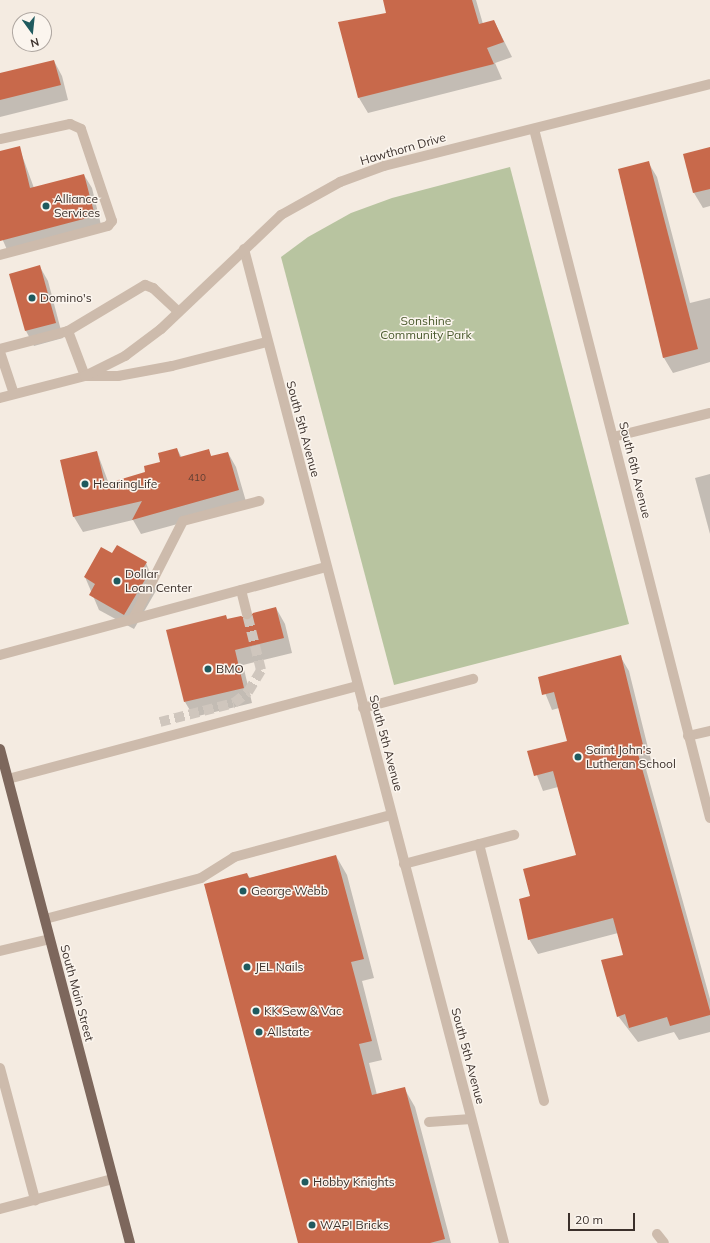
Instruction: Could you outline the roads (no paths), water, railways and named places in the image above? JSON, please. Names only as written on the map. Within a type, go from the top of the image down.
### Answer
[{"type":"main road","name":"South Main Street","points":[[0,749],[130,1243]]},
{"type":"street","name":"Hawthorn Drive","points":[[0,398],[85,376],[125,356],[179,312],[281,215],[340,182],[384,166],[710,84]]},
{"type":"street","points":[[0,139],[70,124],[81,129],[112,221],[108,226],[0,255]]},
{"type":"street","name":"South 6th Avenue","points":[[534,129],[710,818]]},
{"type":"street","name":"South 5th Avenue","points":[[244,249],[267,342],[504,1243]]},
{"type":"street","points":[[0,348],[68,331],[144,285],[154,288],[179,312]]},
{"type":"street","points":[[68,331],[85,376],[118,376],[172,366],[267,342]]},
{"type":"street","points":[[0,352],[14,394]]},
{"type":"street","points":[[613,437],[710,413]]},
{"type":"street","points":[[133,619],[183,521],[259,501]]},
{"type":"street","points":[[0,655],[326,567]]},
{"type":"street","points":[[241,590],[247,614]]},
{"type":"street","points":[[363,708],[473,679]]},
{"type":"street","points":[[8,779],[357,686]]},
{"type":"street","points":[[688,736],[710,731]]},
{"type":"street","points":[[45,919],[201,878],[234,857],[391,815]]},
{"type":"street","points":[[404,864],[514,835]]},
{"type":"street","points":[[480,844],[544,1101]]},
{"type":"street","points":[[0,951],[50,939]]},
{"type":"street","points":[[0,1068],[35,1200]]},
{"type":"street","points":[[429,1122],[471,1119]]},
{"type":"street","points":[[0,1209],[113,1179]]},
{"type":"street","points":[[657,1234],[664,1243]]},
{"type":"tunnel","points":[[160,722],[234,703],[248,692],[261,670],[247,614]]},
{"type":"place","name":"Alliance Services","points":[[46,206]]},
{"type":"place","name":"Domino's","points":[[32,298]]},
{"type":"place","name":"HearingLife","points":[[85,484]]},
{"type":"place","name":"Dollar Loan Center","points":[[117,581]]},
{"type":"place","name":"BMO","points":[[208,669]]},
{"type":"place","name":"Saint John's Lutheran School","points":[[578,757]]},
{"type":"place","name":"George Webb","points":[[243,891]]},
{"type":"place","name":"JEL Nails","points":[[247,967]]},
{"type":"place","name":"KK Sew & Vac","points":[[256,1011]]},
{"type":"place","name":"Allstate","points":[[259,1032]]},
{"type":"place","name":"Hobby Knights","points":[[305,1182]]},
{"type":"place","name":"WAPI Bricks","points":[[312,1225]]},
{"type":"park label","name":"Sonshine Community Park","points":[[426,328]]}]
